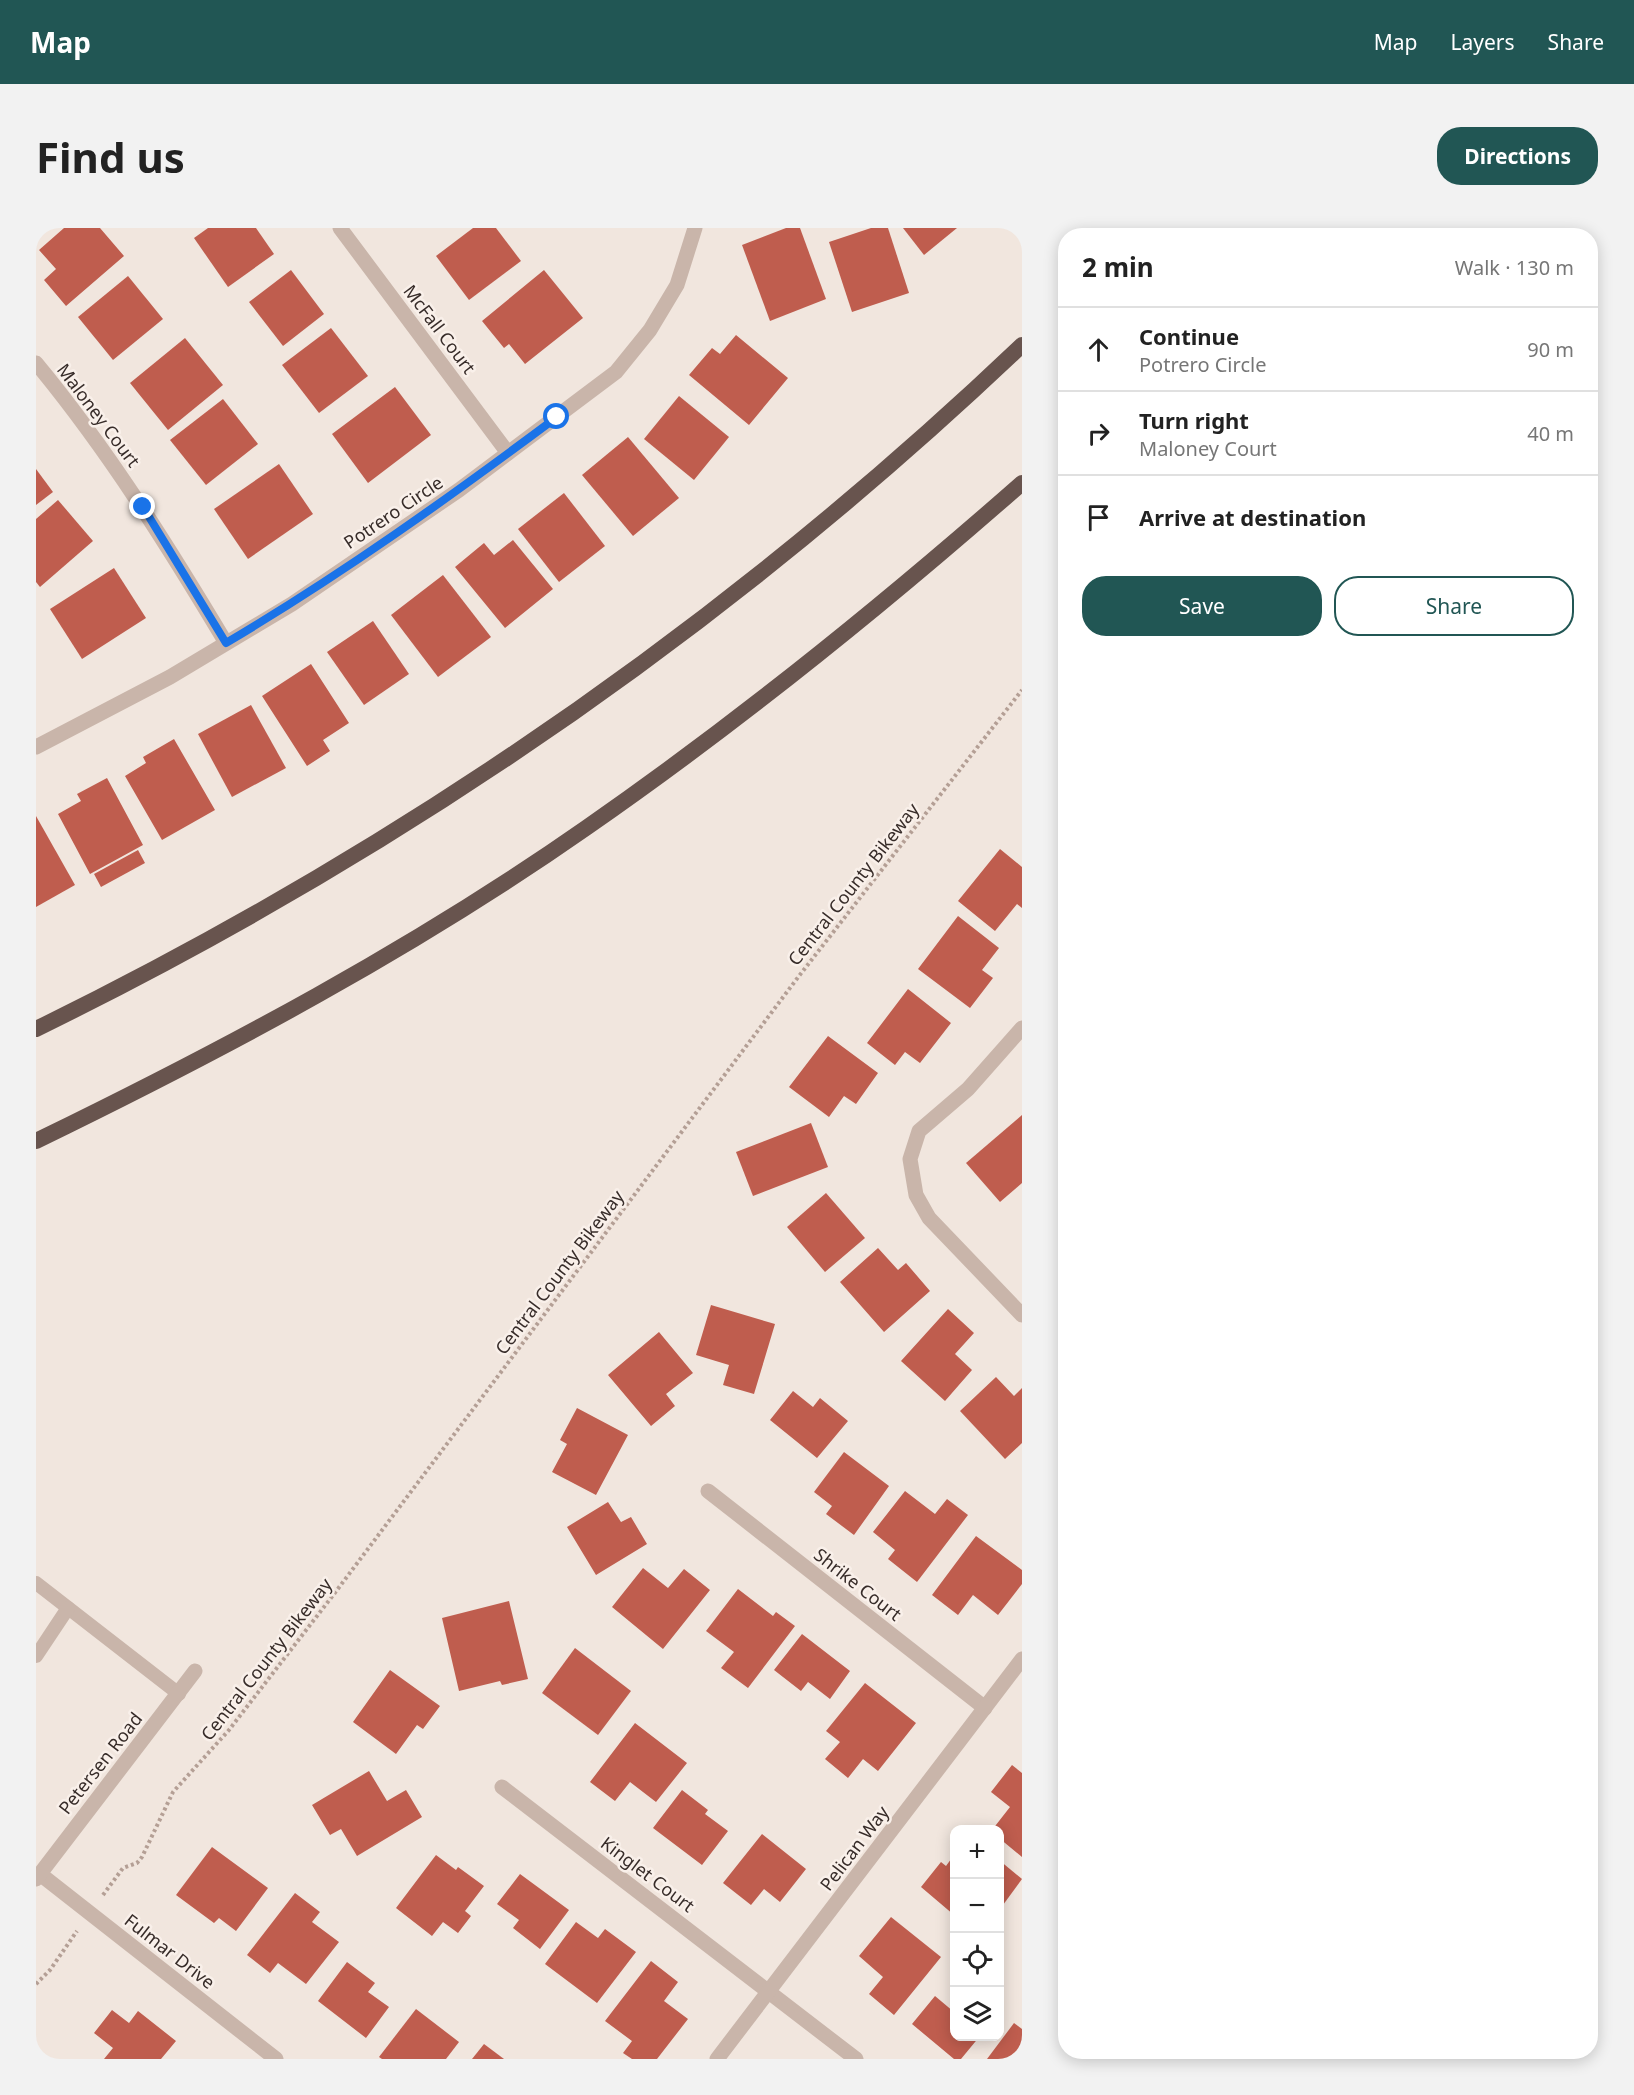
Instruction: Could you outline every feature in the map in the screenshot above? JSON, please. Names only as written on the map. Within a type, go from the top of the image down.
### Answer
[{"type":"highway","points":[[36,1029],[254,916],[399,829],[528,746],[688,630],[828,519],[967,397],[1022,345]]},
{"type":"highway","points":[[36,1141],[140,1091],[305,1003],[463,908],[584,830],[750,711],[893,596],[1022,483]]},
{"type":"street","name":"McFall Court","points":[[340,228],[508,453]]},
{"type":"street","name":"Potrero Circle","points":[[36,747],[170,677],[292,604],[459,490],[616,372],[650,330],[677,285],[695,228]]},
{"type":"street","name":"Maloney Court","points":[[36,363],[64,397],[143,507],[226,643]]},
{"type":"street","points":[[1022,1028],[968,1089],[919,1131],[910,1159],[916,1195],[929,1218],[1022,1315]]},
{"type":"street","name":"Shrike Court","points":[[708,1491],[985,1708]]},
{"type":"street","name":"Pelican Way","points":[[717,2059],[1022,1659]]},
{"type":"street","name":"Petersen Road","points":[[37,1875],[195,1671]]},
{"type":"street","name":"Kinglet Court","points":[[502,1787],[856,2059]]},
{"type":"street","name":"Fulmar Drive","points":[[37,1875],[268,2057]]},
{"type":"lane","points":[[36,1583],[179,1694]]},
{"type":"lane","points":[[36,1656],[68,1608]]},
{"type":"path","name":"Central County Bikeway","points":[[123,1868],[137,1863],[142,1857],[173,1792],[229,1730],[327,1603],[799,976],[1022,690]]},
{"type":"path","points":[[36,1984],[61,1954]]},
{"type":"building","points":[[64,228],[100,228],[124,256],[66,306],[44,280],[56,269],[39,250]]},
{"type":"building","points":[[208,228],[256,228],[274,254],[228,287],[194,238]]},
{"type":"building","points":[[473,228],[496,228],[521,261],[469,300],[436,256]]},
{"type":"building","points":[[786,228],[800,228],[826,299],[770,321],[742,245]]},
{"type":"building","points":[[871,228],[888,228],[909,293],[852,312],[829,242]]},
{"type":"building","points":[[903,228],[957,228],[924,255]]},
{"type":"building","points":[[291,270],[324,314],[283,346],[249,302]]},
{"type":"building","points":[[544,270],[583,318],[525,364],[509,344],[504,348],[482,321]]},
{"type":"building","points":[[128,276],[163,319],[113,360],[78,317]]},
{"type":"building","points":[[331,328],[368,376],[319,413],[282,365]]},
{"type":"building","points":[[736,335],[788,378],[749,425],[689,375],[712,348],[720,354]]},
{"type":"building","points":[[185,338],[223,385],[168,430],[130,383]]},
{"type":"building","points":[[395,387],[431,435],[368,483],[332,434]]},
{"type":"building","points":[[679,396],[729,437],[694,480],[644,439]]},
{"type":"building","points":[[223,399],[258,444],[206,485],[170,440]]},
{"type":"building","points":[[628,437],[679,498],[633,536],[582,475]]},
{"type":"building","points":[[279,464],[313,514],[248,559],[214,509]]},
{"type":"building","points":[[36,469],[53,492],[36,505]]},
{"type":"building","points":[[564,493],[605,546],[559,582],[518,529]]},
{"type":"building","points":[[58,500],[93,541],[40,587],[36,582],[36,519]]},
{"type":"building","points":[[513,540],[553,589],[505,628],[455,567],[484,543],[494,555]]},
{"type":"building","points":[[114,568],[146,618],[82,659],[50,609]]},
{"type":"building","points":[[443,575],[491,637],[438,677],[391,615]]},
{"type":"building","points":[[373,621],[409,674],[364,705],[327,652]]},
{"type":"building","points":[[311,664],[349,723],[323,740],[330,751],[307,766],[262,696]]},
{"type":"building","points":[[251,705],[286,768],[232,797],[198,734]]},
{"type":"building","points":[[174,739],[215,810],[162,840],[125,776],[146,763],[143,757]]},
{"type":"building","points":[[107,778],[143,845],[90,874],[58,814],[81,801],[77,794]]},
{"type":"building","points":[[36,816],[75,885],[36,907]]},
{"type":"building","points":[[1000,849],[1022,867],[1022,908],[1017,904],[995,931],[958,901]]},
{"type":"building","points":[[138,850],[145,863],[101,887],[94,874]]},
{"type":"building","points":[[958,916],[999,948],[982,970],[993,978],[970,1008],[918,969]]},
{"type":"building","points":[[908,989],[951,1023],[920,1063],[905,1052],[895,1065],[867,1043]]},
{"type":"building","points":[[828,1036],[878,1073],[856,1104],[844,1096],[829,1117],[789,1087]]},
{"type":"building","points":[[1022,1115],[1022,1183],[1000,1202],[966,1163]]},
{"type":"building","points":[[811,1123],[828,1167],[753,1196],[736,1152]]},
{"type":"building","points":[[826,1193],[865,1238],[825,1272],[787,1227]]},
{"type":"building","points":[[878,1248],[898,1270],[906,1263],[930,1291],[884,1332],[840,1282]]},
{"type":"building","points":[[711,1305],[775,1324],[754,1394],[723,1385],[729,1365],[696,1355]]},
{"type":"building","points":[[948,1309],[974,1333],[955,1354],[972,1370],[945,1401],[901,1361]]},
{"type":"building","points":[[659,1332],[693,1373],[666,1394],[675,1406],[651,1426],[608,1375]]},
{"type":"building","points":[[996,1377],[1014,1396],[1022,1388],[1022,1443],[1005,1459],[960,1411]]},
{"type":"building","points":[[793,1391],[813,1407],[820,1398],[848,1421],[817,1458],[770,1420]]},
{"type":"building","points":[[577,1408],[628,1435],[596,1495],[552,1472],[567,1444],[560,1440]]},
{"type":"building","points":[[844,1452],[889,1486],[854,1535],[826,1514],[832,1506],[814,1492]]},
{"type":"building","points":[[905,1491],[935,1514],[947,1499],[968,1515],[917,1582],[888,1559],[895,1550],[873,1532]]},
{"type":"building","points":[[608,1502],[621,1522],[631,1517],[647,1544],[596,1575],[567,1527]]},
{"type":"building","points":[[976,1536],[1022,1570],[1022,1584],[998,1615],[973,1595],[958,1615],[932,1595]]},
{"type":"building","points":[[643,1568],[668,1588],[684,1569],[710,1590],[663,1649],[612,1607]]},
{"type":"building","points":[[738,1589],[773,1616],[776,1612],[795,1626],[748,1688],[721,1668],[734,1652],[706,1631]]},
{"type":"building","points":[[509,1601],[528,1679],[502,1685],[500,1681],[459,1691],[442,1618]]},
{"type":"building","points":[[802,1634],[850,1671],[830,1699],[808,1682],[801,1691],[774,1670]]},
{"type":"building","points":[[575,1648],[631,1691],[598,1735],[542,1693]]},
{"type":"building","points":[[390,1670],[440,1706],[423,1729],[417,1725],[396,1754],[353,1722]]},
{"type":"building","points":[[865,1683],[916,1723],[878,1771],[863,1759],[848,1778],[825,1759],[840,1742],[826,1731]]},
{"type":"building","points":[[635,1723],[687,1763],[656,1802],[630,1782],[615,1801],[590,1782]]},
{"type":"building","points":[[1012,1765],[1022,1773],[1022,1857],[1004,1842],[1004,1825],[996,1825],[1010,1807],[991,1792]]},
{"type":"building","points":[[369,1771],[387,1801],[406,1790],[422,1817],[357,1856],[341,1829],[330,1835],[312,1805]]},
{"type":"building","points":[[682,1790],[708,1810],[705,1814],[728,1831],[702,1865],[653,1828]]},
{"type":"building","points":[[762,1834],[806,1869],[780,1902],[764,1889],[751,1905],[723,1883]]},
{"type":"building","points":[[212,1847],[268,1888],[236,1931],[219,1918],[214,1923],[176,1895]]},
{"type":"building","points":[[436,1855],[456,1870],[458,1867],[484,1886],[465,1911],[471,1916],[458,1933],[443,1922],[432,1936],[396,1908]]},
{"type":"building","points":[[950,1860],[950,1912],[921,1887],[941,1862],[946,1866]]},
{"type":"building","points":[[1004,1864],[1022,1879],[1004,1904]]},
{"type":"building","points":[[520,1874],[569,1910],[540,1949],[513,1928],[519,1920],[497,1904]]},
{"type":"building","points":[[295,1893],[320,1912],[312,1922],[339,1942],[306,1984],[278,1963],[270,1973],[247,1955]]},
{"type":"building","points":[[891,1917],[941,1957],[894,2015],[869,1994],[883,1977],[859,1956]]},
{"type":"building","points":[[576,1922],[598,1938],[605,1929],[636,1952],[597,2003],[545,1964]]},
{"type":"building","points":[[651,1961],[678,1982],[664,2001],[688,2019],[657,2059],[632,2059],[623,2053],[632,2041],[605,2021]]},
{"type":"building","points":[[347,1962],[375,1983],[368,1992],[389,2007],[366,2038],[318,2001]]},
{"type":"building","points":[[935,1996],[950,2009],[950,2041],[976,2041],[961,2059],[954,2059],[912,2024]]},
{"type":"building","points":[[416,2009],[459,2042],[446,2059],[382,2059],[379,2057]]},
{"type":"building","points":[[112,2010],[129,2023],[138,2011],[176,2041],[161,2059],[104,2059],[113,2048],[94,2033]]},
{"type":"building","points":[[1014,2023],[1022,2029],[1022,2059],[987,2059],[1000,2041],[1004,2041],[1004,2036]]},
{"type":"building","points":[[484,2044],[504,2059],[472,2059]]},
{"type":"route","points":[[143,507],[226,643],[292,604],[459,490],[557,417]]}]
